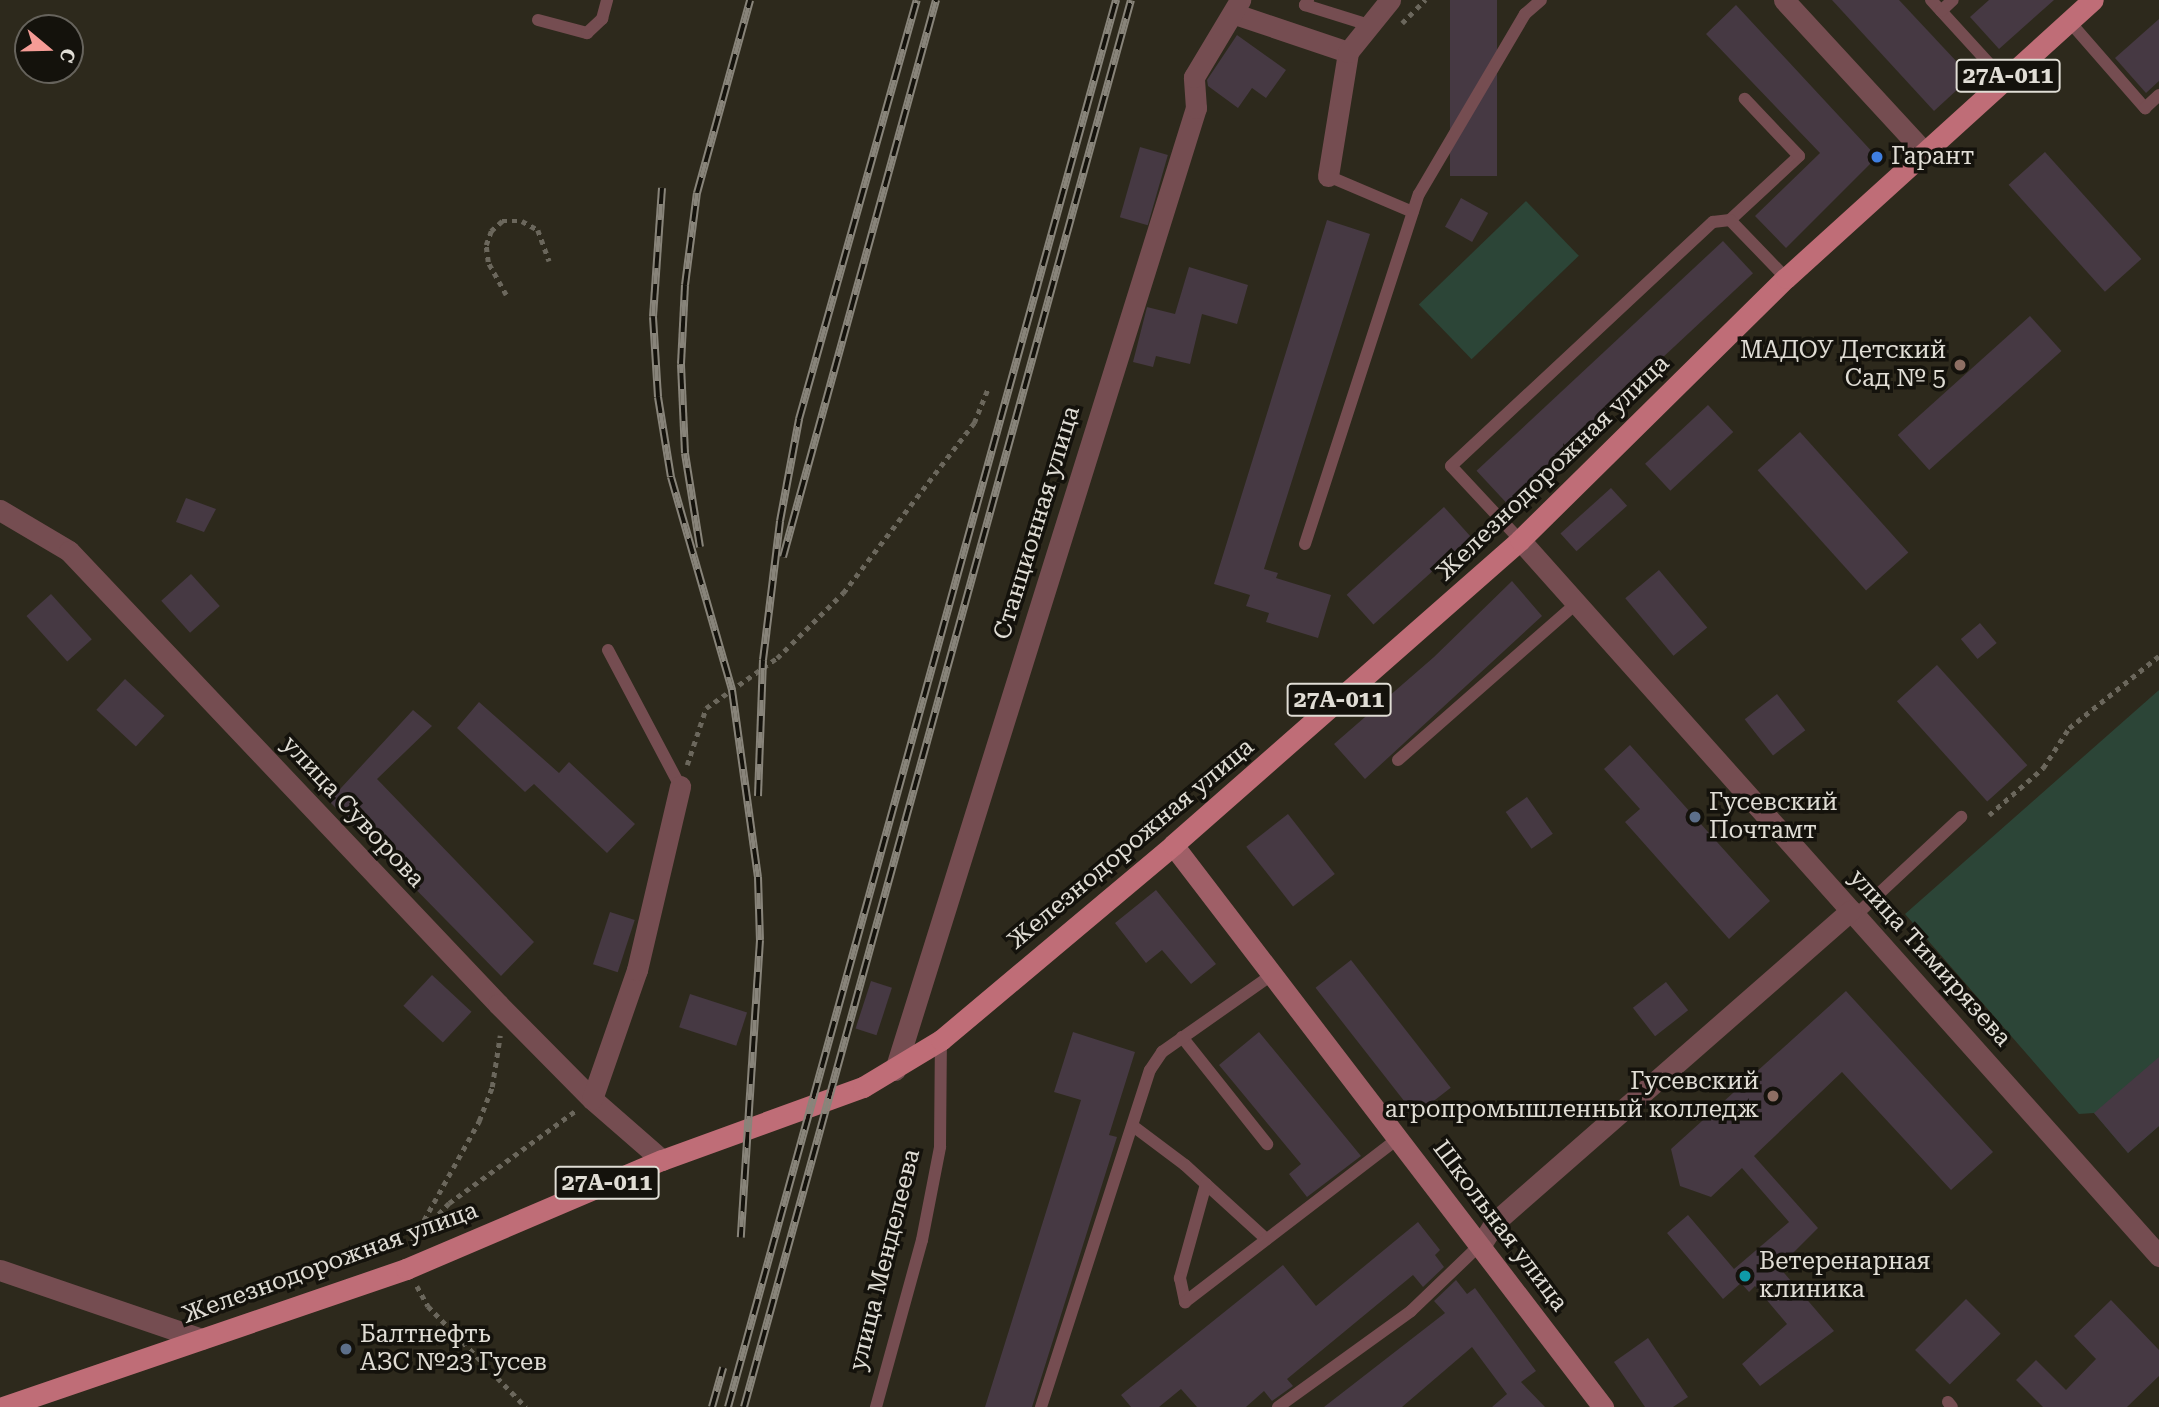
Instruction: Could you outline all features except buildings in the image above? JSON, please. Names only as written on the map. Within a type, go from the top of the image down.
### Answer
[{"type":"main road","name":"Железнодорожная улица","points":[[3,1407],[405,1269],[662,1160],[863,1087],[941,1040],[1173,845],[1520,540],[1786,278],[2093,0]]},
{"type":"main road","name":"Школьная улица","points":[[1173,845],[1482,1243],[1602,1407]]},
{"type":"street","points":[[1328,176],[1348,52],[1390,0]]},
{"type":"street","points":[[1784,0],[1926,154]]},
{"type":"street","points":[[1237,7],[1348,52]]},
{"type":"street","name":"Станционная улица","points":[[895,1070],[1196,108],[1194,77],[1237,7]]},
{"type":"street","name":"улица Суворова","points":[[0,510],[69,551],[498,1004],[592,1099],[662,1160]]},
{"type":"street","name":"улица Тимирязева","points":[[1520,540],[2159,1256]]},
{"type":"street","points":[[592,1099],[637,970],[680,786]]},
{"type":"street","points":[[1482,1243],[1495,1222],[1854,912]]},
{"type":"street","points":[[0,1270],[202,1339]]},
{"type":"lane","points":[[538,20],[587,33],[602,19],[607,0]]},
{"type":"lane","points":[[1308,0],[1305,5],[1369,25]]},
{"type":"lane","points":[[1305,544],[1419,194],[1518,26],[1541,0]]},
{"type":"lane","points":[[1931,0],[2004,80]]},
{"type":"lane","points":[[1941,11],[1954,0]]},
{"type":"lane","points":[[2069,21],[2145,108],[2159,95]]},
{"type":"lane","points":[[1520,540],[1451,466],[1713,222],[1730,220],[1799,156],[1745,99]]},
{"type":"lane","points":[[1328,176],[1413,212]]},
{"type":"lane","points":[[1730,220],[1786,278]]},
{"type":"lane","points":[[1398,760],[1577,603]]},
{"type":"lane","points":[[608,650],[680,786]]},
{"type":"lane","points":[[1854,912],[1961,817]]},
{"type":"lane","points":[[1041,1407],[1150,1070],[1162,1052],[1273,974]]},
{"type":"lane","points":[[1182,1037],[1267,1144]]},
{"type":"lane","name":"улица Менделеева","points":[[876,1407],[922,1240],[940,1147],[941,1040]]},
{"type":"lane","points":[[1133,1126],[1206,1184],[1266,1239]]},
{"type":"lane","points":[[1206,1184],[1180,1278],[1185,1301],[1399,1137]]},
{"type":"lane","points":[[1278,1407],[1411,1311],[1482,1243]]},
{"type":"path","points":[[506,295],[488,262],[486,245],[491,231],[502,221],[523,221],[538,230],[549,261]]},
{"type":"path","points":[[680,786],[706,708],[777,658],[844,593],[966,435],[988,389]]},
{"type":"path","points":[[1989,815],[2043,768],[2069,728],[2159,656]]},
{"type":"path","points":[[498,1004],[500,1038],[492,1087],[408,1250],[405,1269],[428,1306],[526,1407]]},
{"type":"path","points":[[416,1234],[469,1188],[592,1099]]},
{"type":"green space","points":[[1526,201],[1579,256],[1472,359],[1419,305]]},
{"type":"green space","points":[[2159,690],[2159,1126],[2128,1153],[2094,1113],[2079,1114],[1905,914]]},
{"type":"railway","points":[[700,547],[685,453],[681,364],[685,285],[697,193],[750,0]]},
{"type":"railway","points":[[758,796],[763,660],[780,521],[799,419],[917,0]]},
{"type":"railway","points":[[783,557],[936,0]]},
{"type":"railway","points":[[728,1407],[1116,0]]},
{"type":"railway","points":[[744,1407],[1131,0]]},
{"type":"railway","points":[[662,188],[653,317],[658,397],[671,477],[732,690],[758,877],[760,940],[741,1237]]},
{"type":"railway","points":[[712,1407],[723,1368]]},
{"type":"place","name":"Гарант","points":[[1877,157]]},
{"type":"place","name":"МАДОУ Детский Сад № 5","points":[[1960,365]]},
{"type":"place","name":"Гусевский Почтамт","points":[[1695,817]]},
{"type":"place","name":"Гусевский агропромышленный колледж","points":[[1773,1096]]},
{"type":"place","name":"Ветеренарная клиника","points":[[1745,1276]]},
{"type":"place","name":"Балтнефть АЗС №23 Гусев","points":[[346,1349]]}]
